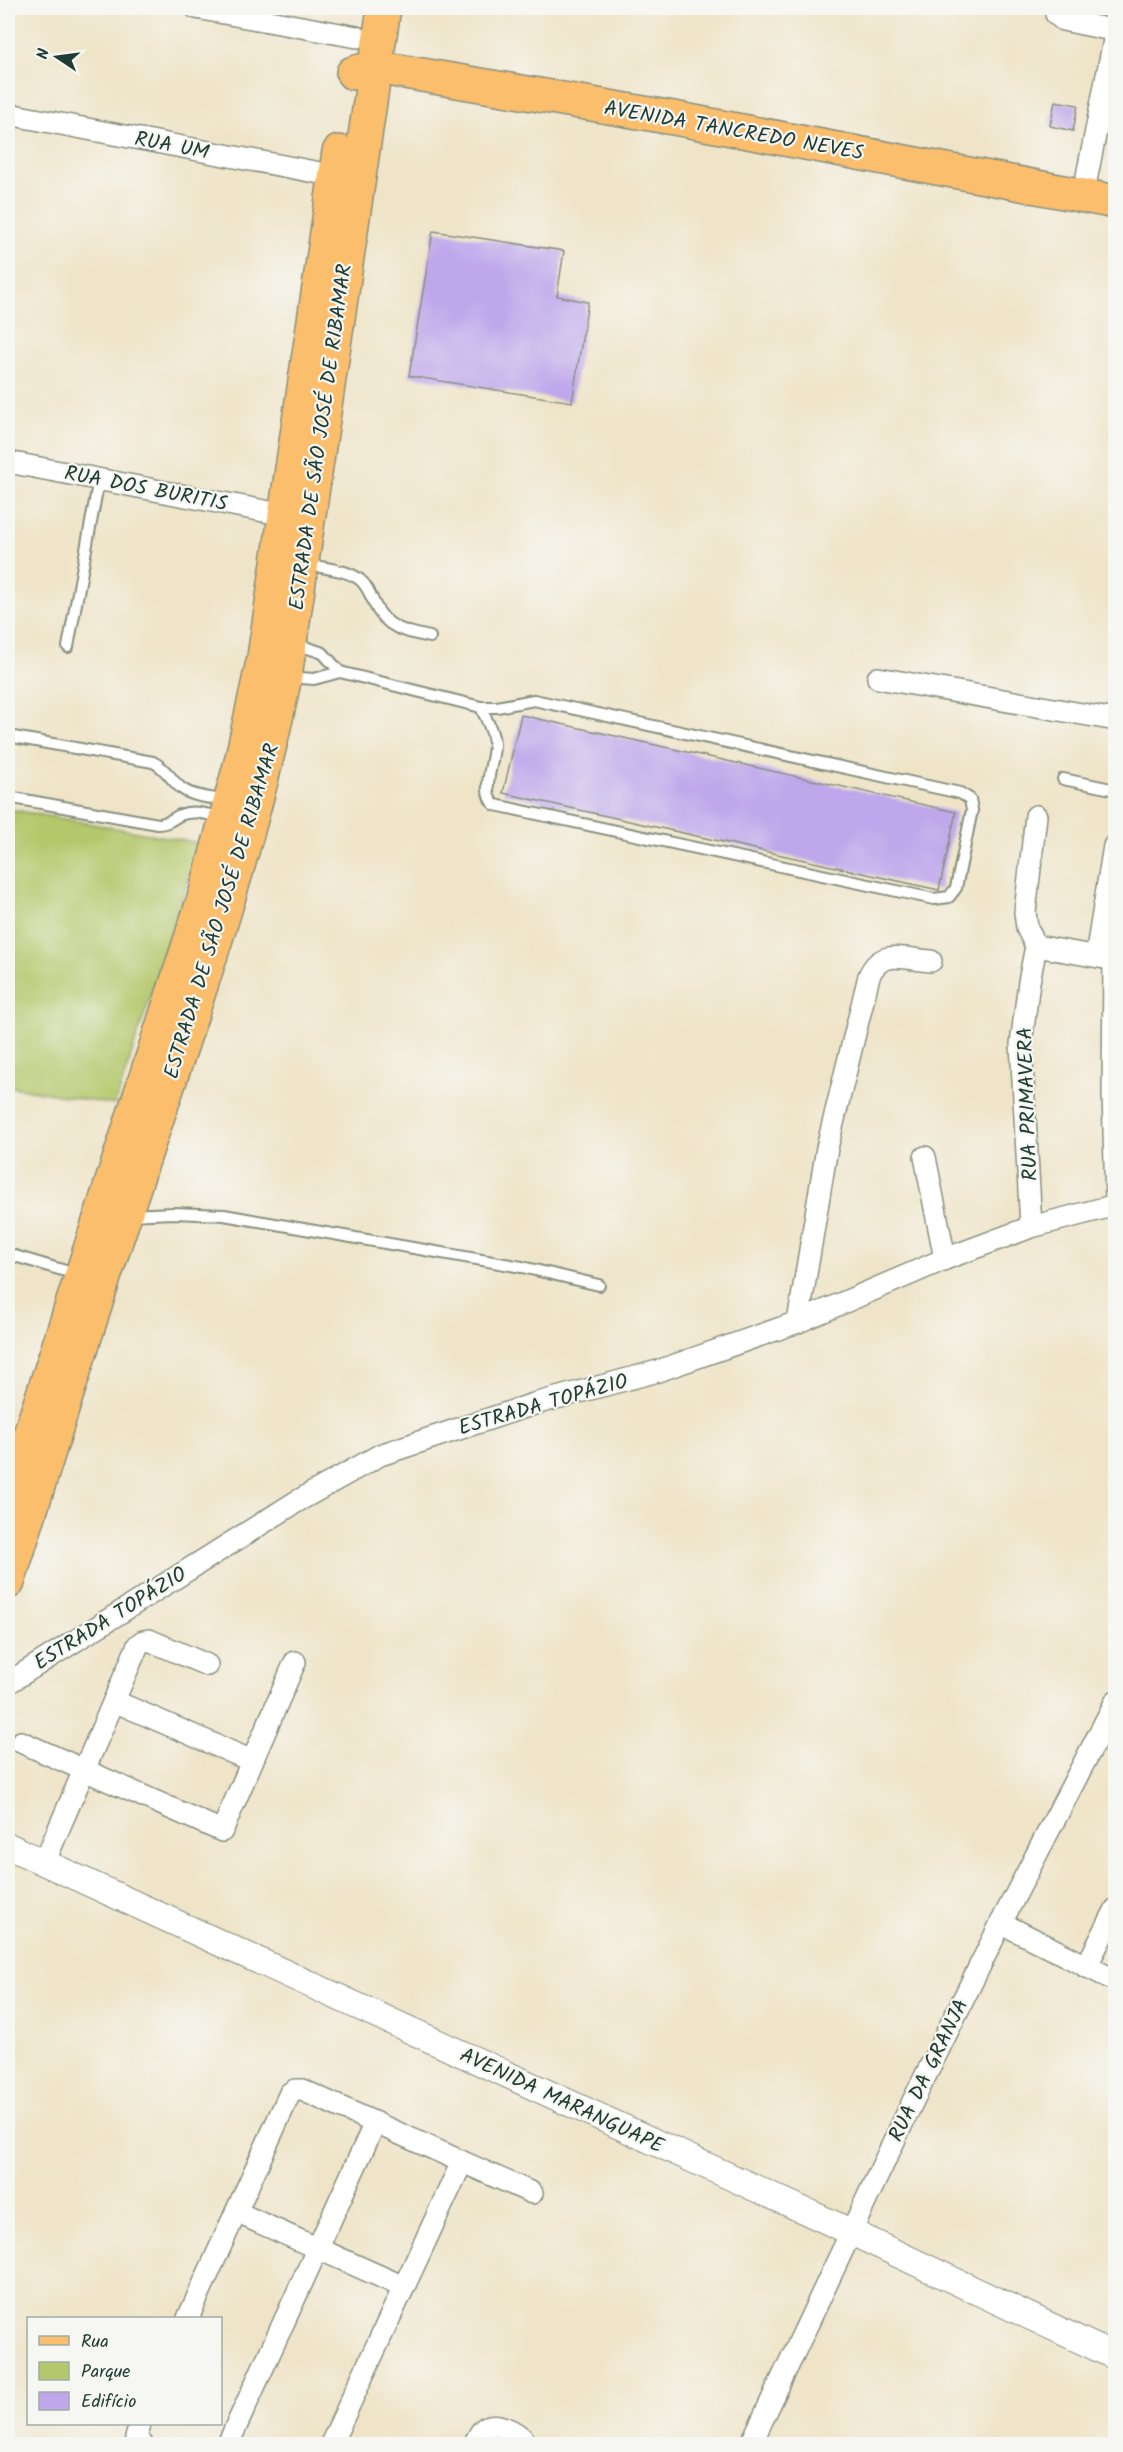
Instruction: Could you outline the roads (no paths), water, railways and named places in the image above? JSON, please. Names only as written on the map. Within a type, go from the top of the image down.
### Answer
[{"type":"main road","name":"ESTRADA DE SÃO JOSÉ DE RIBAMAR","points":[[9,1494],[165,1019],[228,810],[264,657],[336,176],[363,70],[384,8]]},
{"type":"main road","name":"ESTRADA DE SÃO JOSÉ DE RIBAMAR","points":[[8,1582],[124,1216],[182,1048],[266,769],[285,676],[302,563],[363,70],[359,22]]},
{"type":"main road","name":"AVENIDA TANCREDO NEVES","points":[[363,70],[679,119],[1116,202]]},
{"type":"street","points":[[205,8],[359,22]]},
{"type":"street","points":[[1056,8],[1056,14],[1063,20],[1107,29],[1113,33],[1114,40],[1083,196]]},
{"type":"street","name":"RUA UM","points":[[8,114],[336,176]]},
{"type":"street","name":"RUA DOS BURITIS","points":[[8,462],[285,514]]},
{"type":"street","points":[[878,678],[1116,720]]},
{"type":"street","points":[[1036,816],[1025,912],[1027,928],[1036,946],[1109,959]]},
{"type":"street","points":[[1114,846],[1109,959],[1116,1199]]},
{"type":"street","name":"RUA PRIMAVERA","points":[[1031,1227],[1021,1044],[1036,946]]},
{"type":"street","points":[[798,1322],[827,1148],[869,976],[874,964],[884,957],[931,961]]},
{"type":"street","points":[[926,1157],[945,1259]]},
{"type":"street","name":"ESTRADA TOPÁZIO","points":[[8,1683],[296,1502],[380,1455],[534,1404],[658,1371],[798,1322],[945,1259],[1031,1227],[1116,1205]]},
{"type":"street","points":[[44,1863],[138,1645],[149,1640],[207,1665]]},
{"type":"street","points":[[21,1742],[222,1831],[295,1662]]},
{"type":"street","points":[[114,1701],[252,1761]]},
{"type":"street","name":"RUA DA GRANJA","points":[[751,2445],[912,2103],[1001,1923],[1115,1703]]},
{"type":"street","name":"AVENIDA MARANGUAPE","points":[[8,1846],[851,2232],[1116,2357]]},
{"type":"street","points":[[1086,1967],[1116,1909]]},
{"type":"street","points":[[1001,1923],[1116,1981]]},
{"type":"street","points":[[189,2317],[290,2093],[295,2090],[302,2090],[532,2193]]},
{"type":"street","points":[[228,2445],[375,2123]]},
{"type":"street","points":[[331,2445],[462,2162]]},
{"type":"street","points":[[236,2212],[404,2287]]},
{"type":"street","points":[[140,2425],[136,2438],[142,2445]]},
{"type":"street","points":[[474,2445],[485,2428],[490,2425],[520,2435],[526,2445]]},
{"type":"lane","points":[[68,647],[99,479]]},
{"type":"lane","points":[[302,563],[351,574],[367,588],[384,620],[401,631],[430,637]]},
{"type":"lane","points":[[290,642],[322,653],[340,672]]},
{"type":"lane","points":[[285,676],[314,679],[340,672],[481,707],[496,707],[534,700],[960,793],[970,799],[972,810],[956,888],[949,897],[934,899],[495,805],[489,801],[488,793],[494,754],[493,732],[481,707]]},
{"type":"lane","points":[[8,736],[153,762],[162,766],[180,788],[228,810]]},
{"type":"lane","points":[[1063,779],[1116,790]]},
{"type":"lane","points":[[8,797],[158,824],[165,824],[179,815],[194,812],[228,810]]},
{"type":"lane","points":[[124,1216],[174,1213],[224,1215],[522,1267],[599,1285]]},
{"type":"lane","points":[[8,1254],[80,1275]]}]
